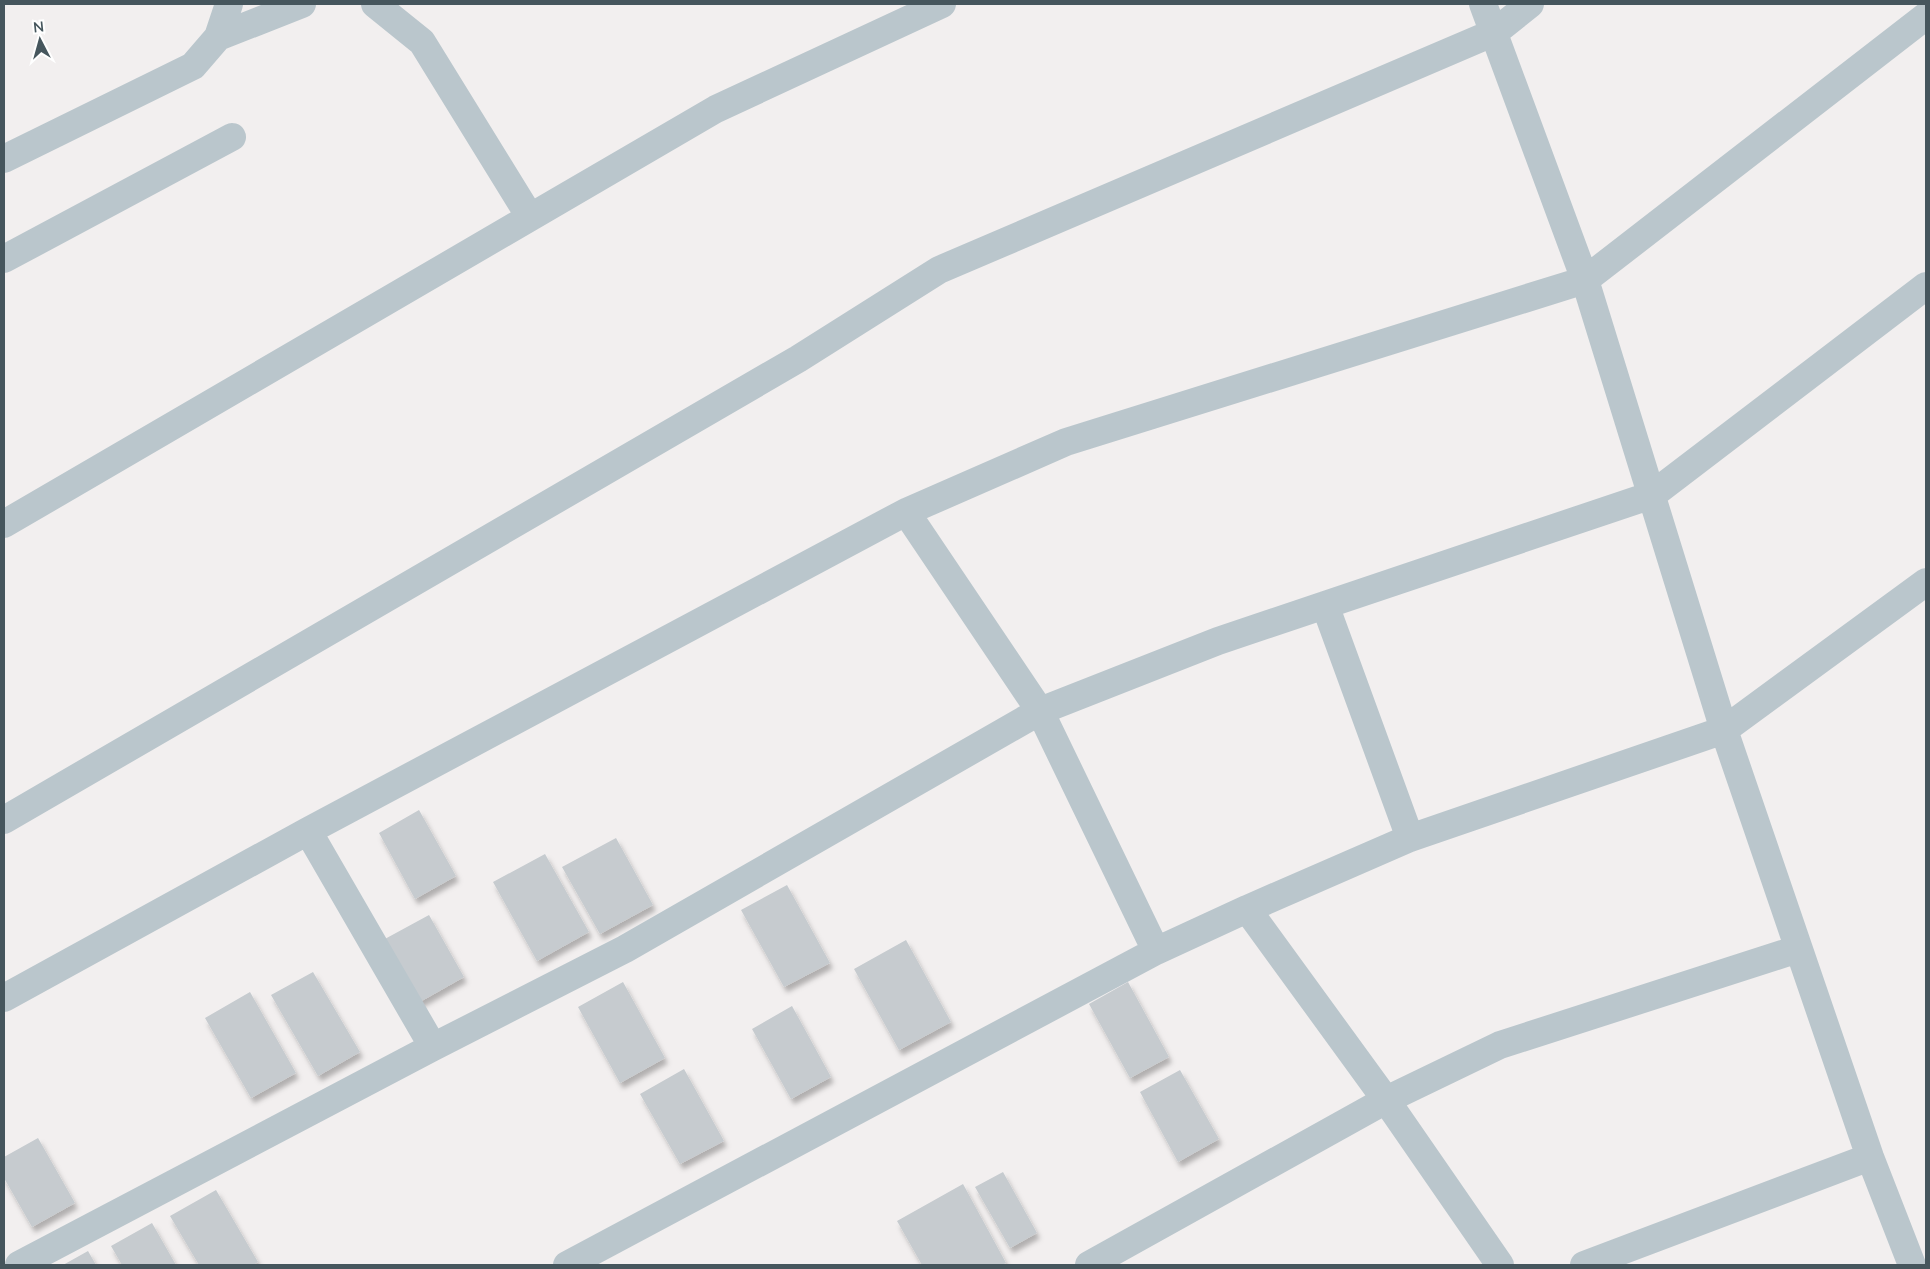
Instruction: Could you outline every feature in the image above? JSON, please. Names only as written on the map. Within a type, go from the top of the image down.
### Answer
[{"type":"street","points":[[4,159],[193,66],[218,37],[229,4]]},
{"type":"street","points":[[218,37],[302,4]]},
{"type":"street","points":[[375,4],[422,42],[530,217]]},
{"type":"street","points":[[4,524],[716,109],[942,4]]},
{"type":"street","points":[[1483,4],[1495,32],[1585,280],[1724,730],[1870,1157],[1912,1265]]},
{"type":"street","points":[[4,820],[798,359],[939,270],[1495,32],[1530,4]]},
{"type":"street","points":[[4,998],[308,831],[906,512],[1066,442],[1585,280],[1926,16]]},
{"type":"street","points":[[4,259],[232,137]]},
{"type":"street","points":[[18,1265],[433,1047],[625,949],[1040,711],[1218,641],[1652,495],[1926,286]]},
{"type":"street","points":[[906,512],[1040,711],[1156,951]]},
{"type":"street","points":[[567,1265],[1156,951],[1410,838],[1724,730],[1926,582]]},
{"type":"street","points":[[1326,605],[1410,838]]},
{"type":"street","points":[[308,831],[433,1047]]},
{"type":"street","points":[[1247,909],[1386,1100],[1500,1265]]},
{"type":"street","points":[[1088,1265],[1386,1100],[1500,1045],[1798,949]]},
{"type":"street","points":[[1584,1265],[1870,1157]]},
{"type":"building","points":[[419,810],[456,876],[415,899],[379,833]]},
{"type":"building","points":[[616,838],[653,905],[600,934],[562,867]]},
{"type":"building","points":[[545,854],[589,932],[537,961],[493,882]]},
{"type":"building","points":[[787,885],[830,963],[784,987],[741,910]]},
{"type":"building","points":[[429,915],[464,977],[418,1003],[383,940]]},
{"type":"building","points":[[906,940],[951,1022],[899,1050],[854,969]]},
{"type":"building","points":[[313,972],[360,1052],[318,1076],[271,995]]},
{"type":"building","points":[[623,982],[665,1058],[620,1083],[578,1007]]},
{"type":"building","points":[[1128,982],[1169,1057],[1130,1078],[1089,1004]]},
{"type":"building","points":[[250,992],[296,1073],[251,1098],[205,1018]]},
{"type":"building","points":[[792,1006],[831,1077],[791,1099],[752,1029]]},
{"type":"building","points":[[684,1069],[724,1141],[680,1164],[640,1094]]},
{"type":"building","points":[[1180,1070],[1219,1139],[1178,1162],[1140,1092]]},
{"type":"building","points":[[38,1138],[75,1203],[32,1227],[4,1178],[4,1157]]},
{"type":"building","points":[[1003,1172],[1037,1233],[1010,1248],[975,1187]]},
{"type":"building","points":[[963,1184],[1006,1263],[1001,1265],[922,1265],[897,1221]]},
{"type":"building","points":[[216,1190],[258,1262],[253,1265],[199,1265],[170,1216]]},
{"type":"building","points":[[152,1223],[176,1265],[122,1265],[111,1246]]},
{"type":"building","points":[[88,1251],[96,1265],[63,1265]]}]
